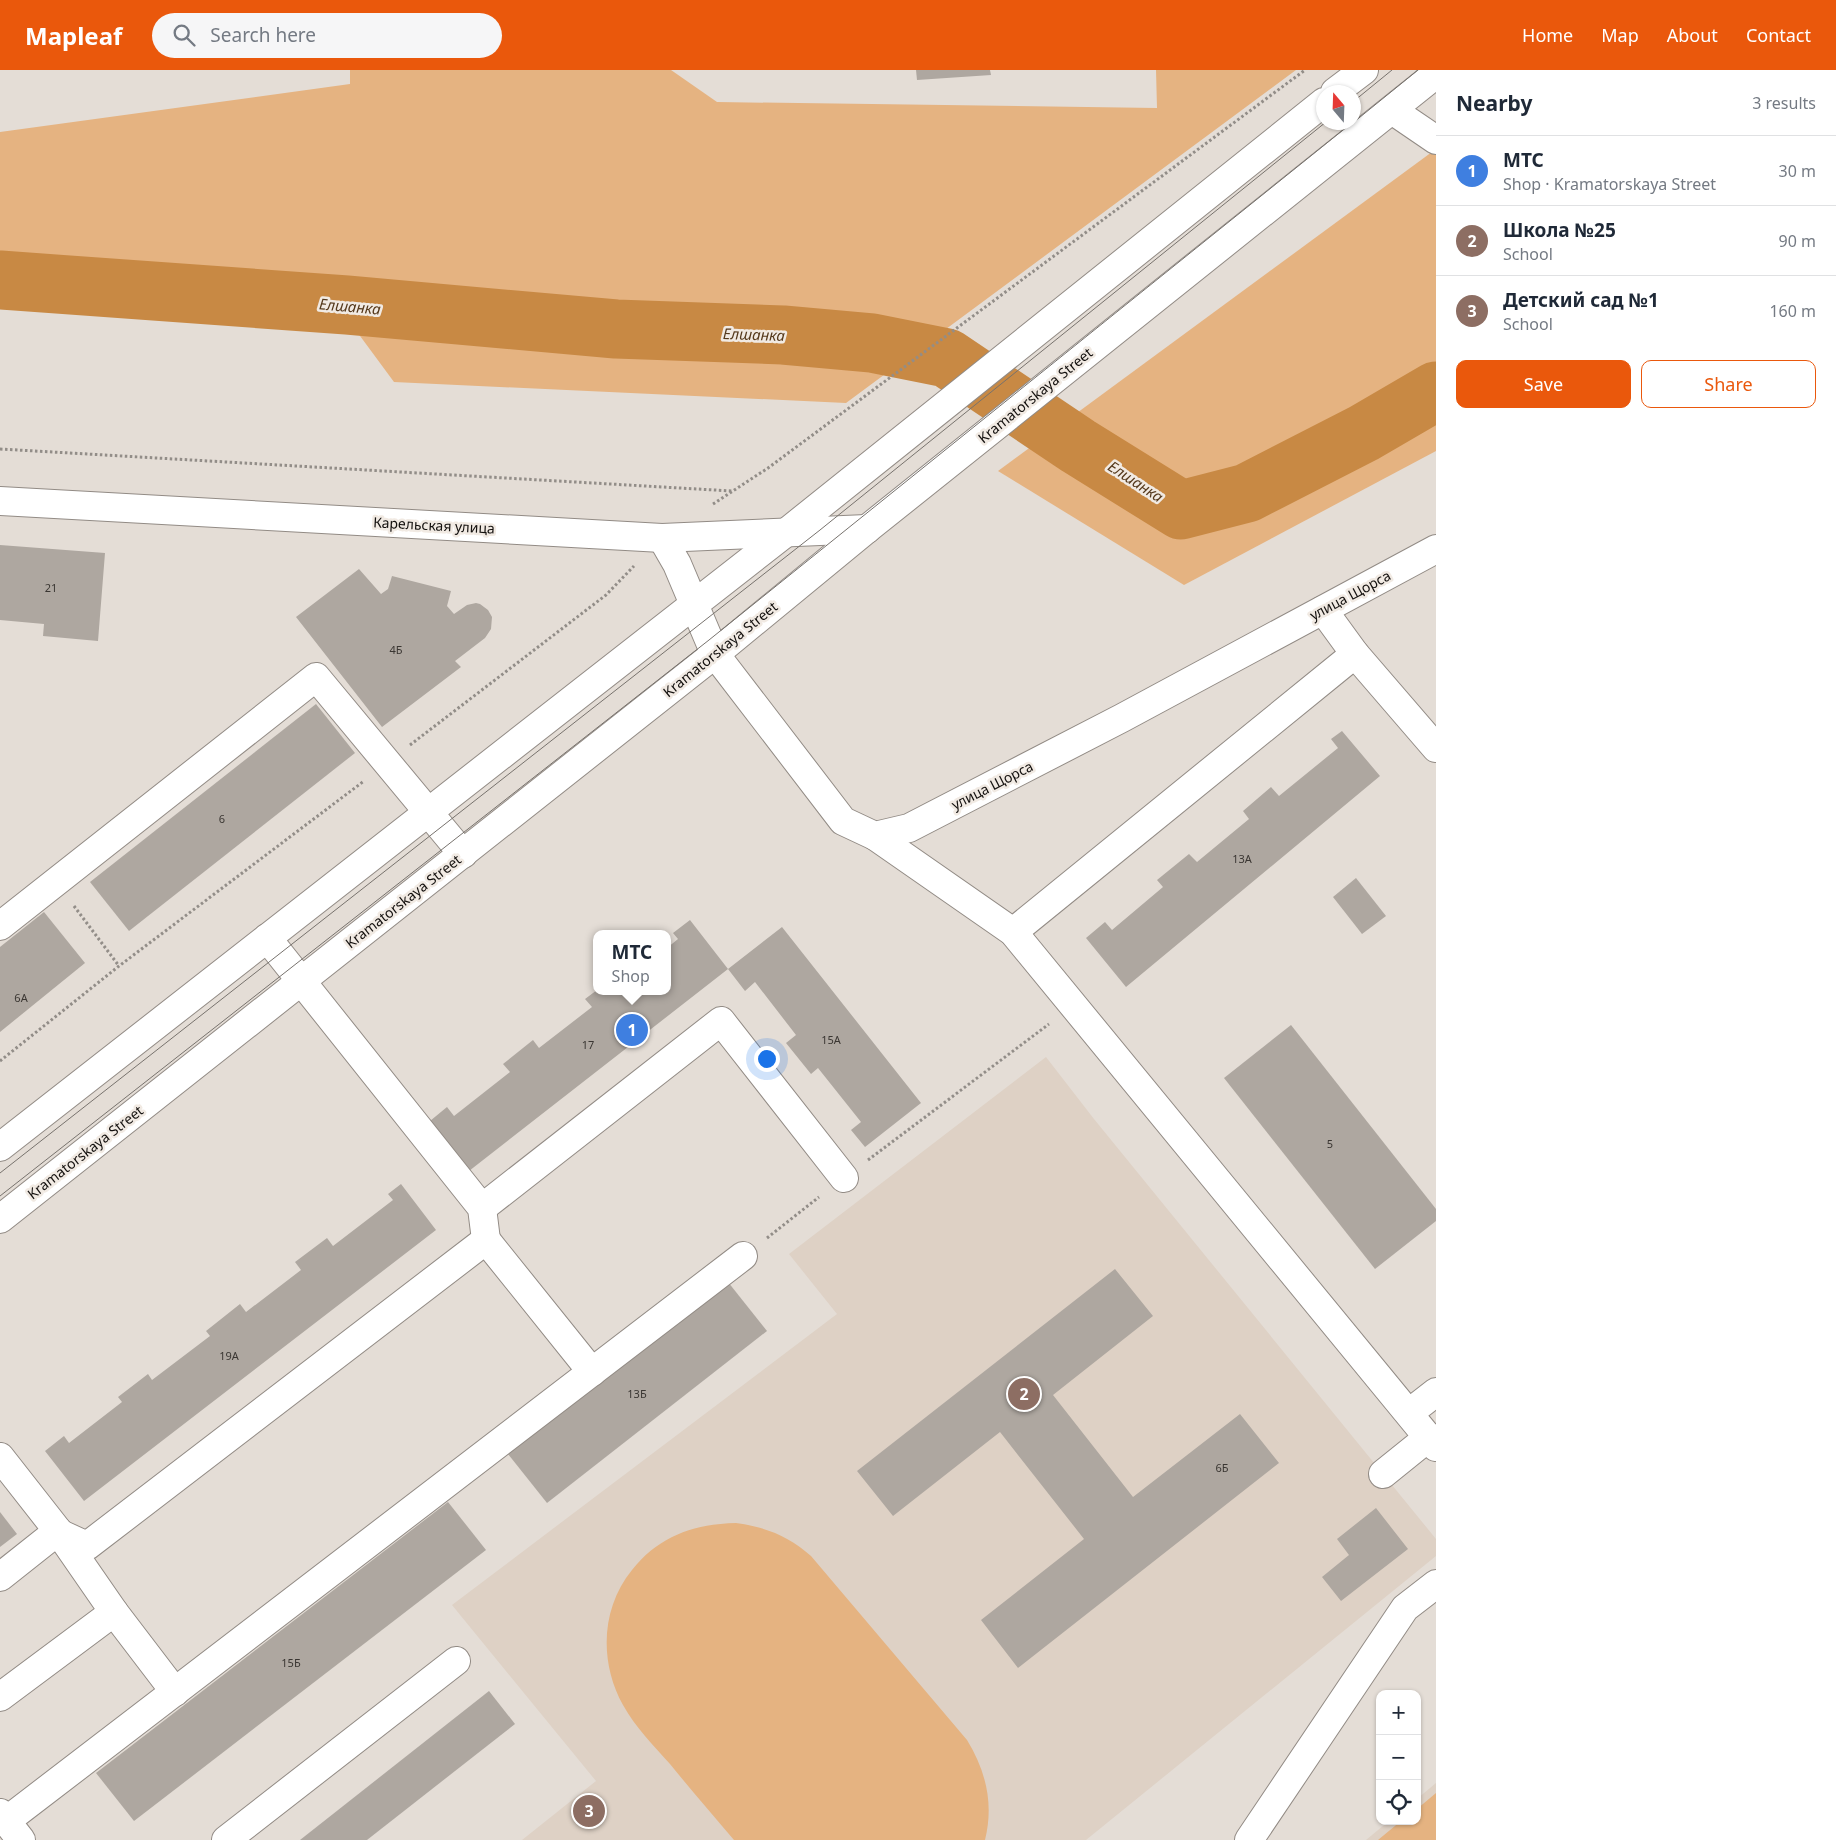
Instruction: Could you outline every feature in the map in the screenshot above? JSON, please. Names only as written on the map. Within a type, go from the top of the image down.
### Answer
[{"type":"main road","points":[[1345,85],[1364,70]]},
{"type":"main road","name":"Kramatorskaya Street","points":[[0,1219],[715,654],[867,529],[1436,74]]},
{"type":"main road","points":[[0,1147],[788,531],[1316,108]]},
{"type":"main road","points":[[1392,110],[1436,140]]},
{"type":"main road","name":"Карельская улица","points":[[0,502],[662,538],[867,529]]},
{"type":"main road","points":[[662,538],[677,564],[715,654],[843,821],[876,836],[1013,932],[1432,1442],[1383,1474]]},
{"type":"main road","name":"улица Щорса","points":[[876,836],[909,828],[1122,718],[1436,549]]},
{"type":"main road","points":[[1323,610],[1354,654],[1436,748]]},
{"type":"main road","points":[[1013,932],[1354,654]]},
{"type":"main road","points":[[0,926],[316,677],[463,854]]},
{"type":"main road","points":[[267,938],[482,1208],[486,1240],[592,1372]]},
{"type":"main road","points":[[482,1208],[721,1021],[844,1178]]},
{"type":"main road","points":[[59,1532],[87,1546],[486,1240]]},
{"type":"main road","points":[[9,1825],[175,1692],[743,1256]]},
{"type":"main road","points":[[1409,1413],[1436,1392]]},
{"type":"main road","points":[[0,1457],[59,1532],[114,1612],[175,1692]]},
{"type":"main road","points":[[0,1577],[59,1532]]},
{"type":"main road","points":[[1249,1840],[1405,1608],[1436,1584]]},
{"type":"main road","points":[[0,1697],[114,1612]]},
{"type":"main road","points":[[226,1840],[456,1661]]},
{"type":"path","points":[[709,507],[768,468],[1304,71]]},
{"type":"path","points":[[0,449],[733,491]]},
{"type":"path","points":[[0,1061],[119,966],[606,595],[662,538]]},
{"type":"path","points":[[56,882],[119,966]]},
{"type":"path","points":[[743,1256],[1073,1005]]},
{"type":"shaded area","points":[[350,70],[671,70],[717,102],[1157,108],[1156,70],[1296,70],[846,403],[394,382],[349,321],[0,309],[0,132],[350,84]]},
{"type":"shaded area","points":[[1436,149],[1436,451],[1184,585],[998,471]]},
{"type":"shaded area","points":[[1046,1057],[1094,1119],[1436,1539],[1436,1556],[1086,1840],[522,1840],[596,1781],[452,1605],[837,1314],[789,1254]]},
{"type":"shaded area","points":[[736,1523],[767,1530],[794,1543],[811,1556],[967,1740],[979,1764],[986,1788],[989,1814],[985,1840],[734,1840],[639,1729],[623,1705],[610,1671],[607,1636],[609,1618],[614,1601],[622,1585],[642,1558],[666,1540],[692,1529]]},
{"type":"shaded area","points":[[1436,1783],[1436,1840],[1366,1840],[1384,1825],[1421,1825],[1421,1796]]},
{"type":"shaded area","points":[[1436,1793],[1436,1840],[1378,1840],[1396,1825],[1421,1825],[1421,1806]]},
{"type":"building","points":[[916,70],[990,70],[991,75],[917,80]]},
{"type":"building","points":[[0,545],[105,553],[98,641],[43,636],[44,624],[0,620]]},
{"type":"building","points":[[359,569],[381,594],[388,589],[392,576],[451,591],[447,606],[454,614],[467,605],[476,603],[488,610],[492,617],[491,629],[485,638],[455,661],[461,667],[382,727],[296,617]]},
{"type":"building","points":[[316,704],[355,753],[129,931],[90,882]]},
{"type":"building","points":[[1342,731],[1380,776],[1126,987],[1086,938],[1105,922],[1112,930],[1163,887],[1157,880],[1189,854],[1197,862],[1249,819],[1243,811],[1271,787],[1279,796],[1338,748],[1331,739]]},
{"type":"building","points":[[1356,878],[1386,916],[1362,934],[1333,897]]},
{"type":"building","points":[[44,912],[85,963],[0,1032],[0,947]]},
{"type":"building","points":[[690,920],[728,969],[469,1171],[430,1121],[447,1107],[454,1116],[510,1072],[503,1064],[533,1040],[539,1048],[592,1007],[585,999],[593,993],[593,995],[671,995],[671,945],[678,939],[673,933]]},
{"type":"building","points":[[782,927],[921,1103],[865,1147],[851,1130],[861,1122],[818,1068],[811,1074],[786,1043],[796,1035],[755,982],[745,991],[728,969]]},
{"type":"building","points":[[1291,1025],[1436,1209],[1436,1221],[1375,1269],[1224,1078]]},
{"type":"building","points":[[401,1184],[436,1230],[84,1501],[45,1451],[64,1436],[69,1443],[122,1402],[118,1397],[148,1374],[152,1380],[210,1336],[206,1331],[240,1304],[246,1312],[301,1270],[295,1262],[327,1238],[333,1246],[393,1200],[388,1194]]},
{"type":"building","points":[[1115,1269],[1153,1316],[1053,1395],[1133,1497],[1240,1414],[1279,1463],[1018,1668],[981,1620],[1084,1539],[1000,1432],[893,1516],[857,1471]]},
{"type":"building","points":[[728,1282],[767,1331],[547,1503],[508,1454]]},
{"type":"building","points":[[448,1502],[486,1550],[134,1821],[96,1773]]},
{"type":"building","points":[[1376,1508],[1408,1549],[1341,1601],[1322,1577],[1349,1555],[1337,1539]]},
{"type":"building","points":[[0,1512],[17,1534],[0,1547]]},
{"type":"building","points":[[489,1691],[515,1724],[367,1840],[300,1840]]},
{"type":"waterway","name":"Елшанка","points":[[0,280],[347,305],[616,329],[783,335],[872,343],[947,358],[1078,446],[1181,510],[1247,493],[1364,433],[1436,391]]},
{"type":"tram line","points":[[1361,95],[1392,70]]},
{"type":"tram line","points":[[1361,116],[1418,70]]},
{"type":"tram line","points":[[0,1173],[820,530],[1316,130]]},
{"type":"tram line","points":[[0,1196],[709,640],[1343,130]]},
{"type":"place","name":"МТС","points":[[632,1030]]},
{"type":"place","name":"Школа №25","points":[[1024,1394]]},
{"type":"place","name":"Детский сад №1","points":[[589,1811]]}]
